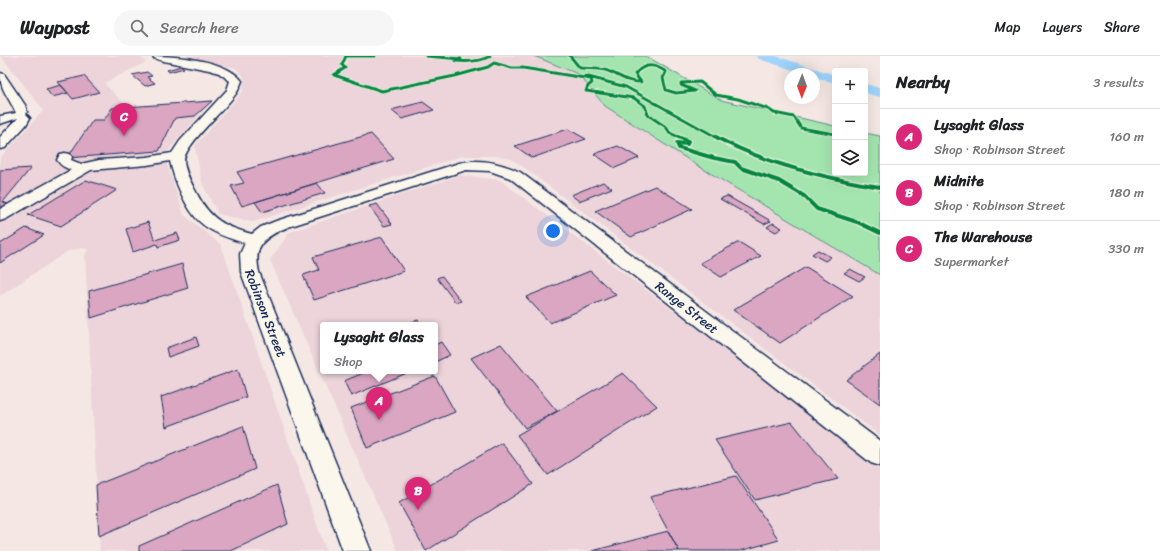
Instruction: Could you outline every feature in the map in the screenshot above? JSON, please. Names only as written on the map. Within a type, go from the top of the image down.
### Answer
[{"type":"street","points":[[158,56],[223,70],[229,73],[236,81],[232,90],[185,144],[178,156],[178,167],[199,212],[205,219],[212,224],[243,237],[255,240]]},
{"type":"street","points":[[1,80],[19,105],[19,115]]},
{"type":"street","points":[[0,120],[19,115],[24,118],[0,146]]},
{"type":"street","points":[[0,216],[81,169],[99,164],[147,161],[178,156]]},
{"type":"street","points":[[65,157],[64,160],[66,163],[81,169]]},
{"type":"street","name":"Range Street","points":[[255,240],[265,232],[282,224],[447,170],[464,166],[490,165],[506,170],[515,175],[880,455]]},
{"type":"street","name":"Robinson Street","points":[[255,240],[251,246],[247,258],[250,272],[357,551]]},
{"type":"shaded area","points":[[1,56],[139,56],[146,62],[104,83],[126,106],[212,101],[164,155],[184,215],[221,245],[326,551],[100,551],[85,256],[88,249],[82,248],[68,251],[0,296],[0,158],[43,111],[43,109]]},
{"type":"shaded area","points":[[174,56],[534,56],[578,74],[605,106],[695,164],[880,275],[880,435],[522,166],[509,158],[497,156],[462,156],[253,222],[218,214],[202,183],[195,146],[243,91],[244,77],[236,68]]},
{"type":"shaded area","points":[[460,175],[500,180],[880,466],[880,551],[398,551],[320,374],[438,374],[438,322],[320,322],[320,374],[270,260],[290,232]]},
{"type":"green space","points":[[534,56],[646,56],[721,100],[832,125],[832,176],[868,176],[868,134],[880,136],[880,275],[695,164],[605,106],[578,74]]},
{"type":"building","points":[[181,66],[184,68],[169,72],[167,70]]},
{"type":"building","points":[[147,72],[152,76],[147,77],[155,83],[145,86],[132,75]]},
{"type":"building","points":[[84,76],[99,92],[73,99],[58,82]]},
{"type":"building","points":[[61,85],[68,93],[52,97],[46,89]]},
{"type":"building","points":[[212,101],[195,116],[175,118],[159,151],[67,158],[93,120],[104,120],[112,108]]},
{"type":"building","points":[[423,102],[434,110],[402,119],[391,110]]},
{"type":"building","points":[[568,129],[586,139],[532,158],[515,146]]},
{"type":"building","points":[[371,134],[394,159],[242,206],[231,186],[244,183],[237,172]]},
{"type":"building","points":[[618,146],[639,158],[615,168],[594,154]]},
{"type":"building","points":[[31,168],[3,202],[8,204],[0,209],[0,170]]},
{"type":"building","points":[[86,180],[117,190],[61,226],[28,215]]},
{"type":"building","points":[[603,182],[612,188],[579,201],[571,195]]},
{"type":"building","points":[[317,183],[325,193],[262,212],[255,202]]},
{"type":"building","points":[[655,186],[692,209],[631,237],[595,211]]},
{"type":"building","points":[[727,196],[771,221],[764,224],[720,199]]},
{"type":"building","points":[[377,204],[392,224],[384,226],[369,206]]},
{"type":"building","points":[[148,222],[155,240],[177,233],[180,240],[158,247],[157,244],[133,252],[126,229]]},
{"type":"building","points":[[773,223],[782,228],[776,232],[767,227]]},
{"type":"building","points":[[26,228],[44,235],[0,263],[0,244]]},
{"type":"building","points":[[382,237],[404,271],[314,300],[303,275],[319,270],[313,257]]},
{"type":"building","points":[[739,242],[761,256],[721,277],[700,263]]},
{"type":"building","points":[[818,250],[831,257],[825,261],[812,254]]},
{"type":"building","points":[[182,264],[188,288],[91,318],[89,291]]},
{"type":"building","points":[[806,267],[853,296],[780,343],[733,310]]},
{"type":"building","points":[[850,269],[865,277],[859,281],[844,273]]},
{"type":"building","points":[[590,271],[616,295],[550,323],[526,297]]},
{"type":"building","points":[[442,276],[461,301],[456,303],[437,278]]},
{"type":"building","points":[[196,337],[199,346],[168,357],[166,348]]},
{"type":"building","points":[[441,342],[450,355],[438,361],[438,344]]},
{"type":"building","points":[[501,344],[557,411],[525,428],[471,358]]},
{"type":"building","points":[[880,354],[880,404],[846,380]]},
{"type":"building","points":[[238,369],[246,397],[166,427],[161,397]]},
{"type":"building","points":[[623,373],[657,406],[548,475],[517,435]]},
{"type":"building","points":[[361,374],[405,374],[351,396],[344,381]]},
{"type":"building","points":[[435,376],[455,412],[367,448],[351,408]]},
{"type":"building","points":[[792,422],[838,479],[755,500],[715,440]]},
{"type":"building","points":[[243,426],[255,469],[99,536],[96,485]]},
{"type":"building","points":[[502,443],[533,484],[426,551],[399,503]]},
{"type":"building","points":[[736,476],[779,540],[740,551],[679,551],[650,497]]},
{"type":"building","points":[[277,485],[288,524],[231,551],[139,551],[139,546]]},
{"type":"building","points":[[668,531],[679,551],[592,551]]},
{"type":"waterway","points":[[763,56],[832,78]]},
{"type":"waterway","points":[[868,89],[880,93]]},
{"type":"cycle path","points":[[375,56],[346,56],[342,65],[345,68],[334,75],[382,91],[455,76],[488,67],[494,63],[512,68],[523,68],[591,79],[592,83],[588,86],[586,91],[634,98],[645,106],[648,115],[666,127],[670,133],[688,141],[687,144],[677,143],[679,148],[714,158],[735,162],[741,168],[779,181],[804,196],[817,209],[857,222],[880,233]]},
{"type":"cycle path","points":[[426,56],[461,59],[456,61],[479,60],[490,56]]},
{"type":"cycle path","points":[[570,56],[580,68],[605,70],[627,81],[636,83],[641,82],[635,74],[638,70],[646,66],[658,67],[666,72],[663,78],[666,90],[676,93],[695,91],[681,85],[681,83],[700,82],[716,95],[738,99],[768,109],[774,113],[794,117],[801,128],[832,133]]},
{"type":"cycle path","points":[[585,76],[626,87],[727,143],[768,159],[832,179],[880,187]]},
{"type":"place","name":"The Warehouse","points":[[124,136]]},
{"type":"place","name":"Lysaght Glass","points":[[379,420]]},
{"type":"place","name":"Midnite","points":[[418,510]]}]
